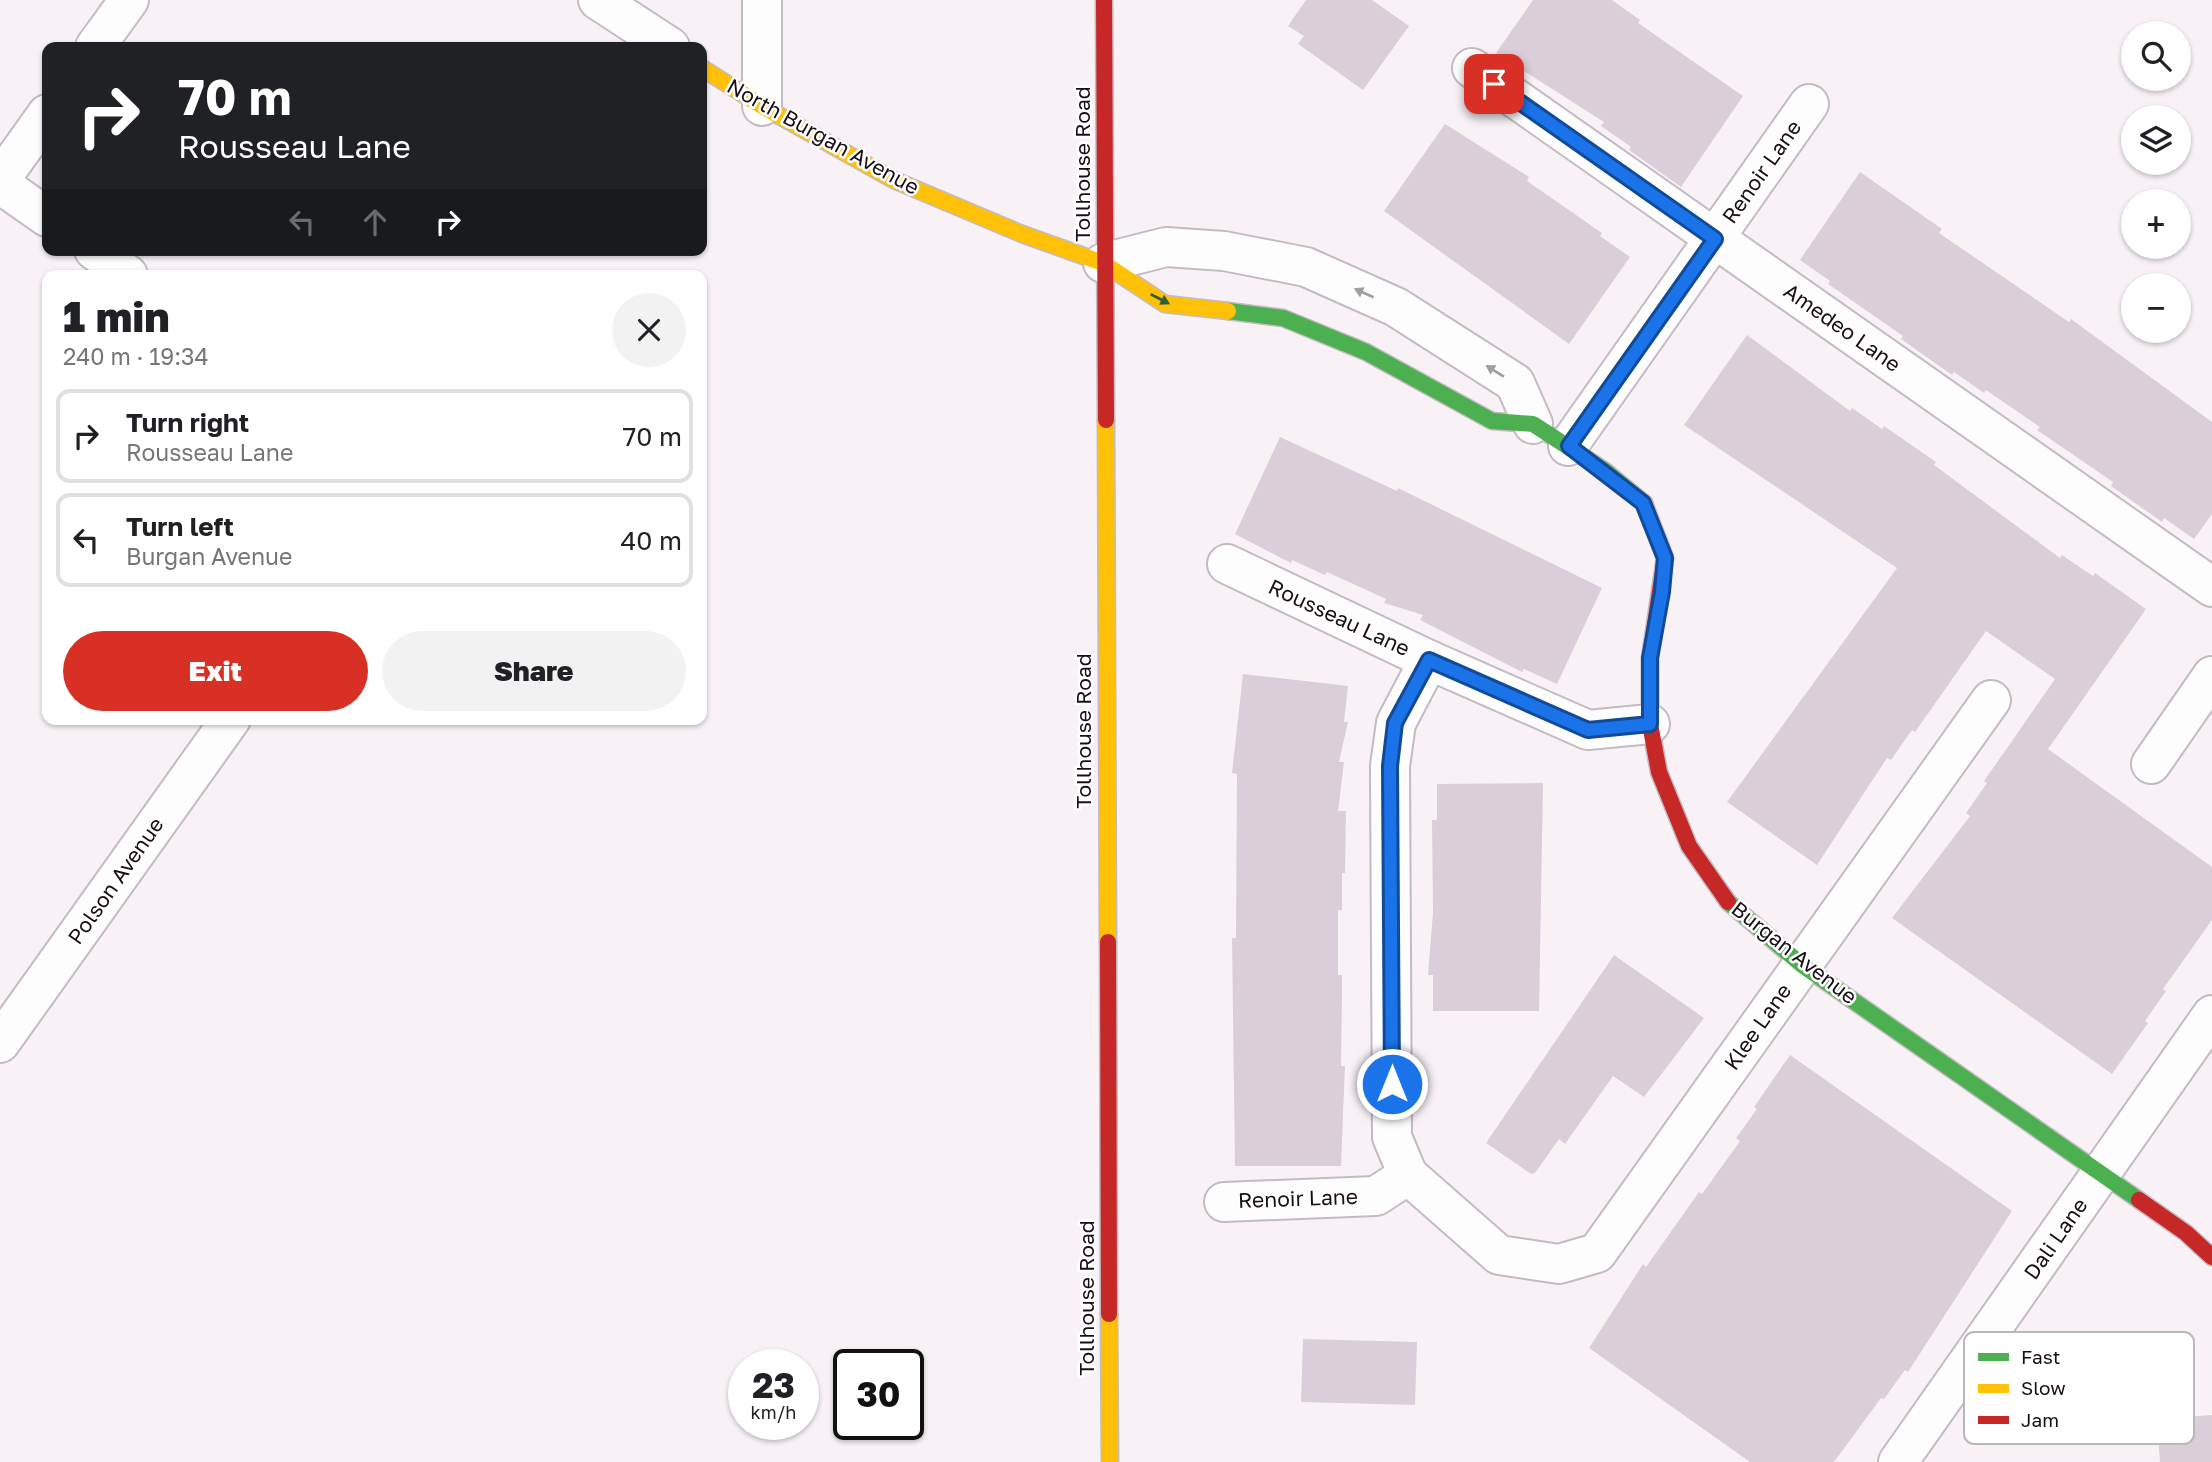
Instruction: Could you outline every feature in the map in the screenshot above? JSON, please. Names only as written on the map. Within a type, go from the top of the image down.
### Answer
[{"type":"street","points":[[99,42],[129,0]]},
{"type":"street","points":[[598,0],[662,42]]},
{"type":"street","points":[[761,106],[762,0]]},
{"type":"street","name":"Tollhouse Road","points":[[1104,0],[1110,1462]]},
{"type":"street","name":"Amedeo Lane","points":[[1472,68],[2212,587]]},
{"type":"street","name":"North Burgan Avenue","points":[[707,71],[761,106],[894,180],[1022,234],[1103,263]]},
{"type":"street","name":"Renoir Lane","points":[[1569,446],[1809,104]]},
{"type":"street","points":[[42,121],[0,182],[42,213]]},
{"type":"street","points":[[1103,263],[1166,247],[1238,253],[1306,267],[1396,307],[1515,383],[1533,424]]},
{"type":"street","points":[[102,256],[121,270]]},
{"type":"street","name":"Burgan Avenue","points":[[1103,263],[1165,304],[1283,318],[1366,352],[1492,421],[1533,424],[1569,446],[1643,503],[1665,558],[1650,658],[1650,724],[1659,772],[1689,846],[1723,898],[1802,965],[2102,1173],[2186,1233],[2212,1257]]},
{"type":"street","points":[[1398,369],[1424,326]]},
{"type":"street","name":"Rousseau Lane","points":[[1227,564],[1429,660],[1588,730],[1650,724]]},
{"type":"street","points":[[1408,1175],[1392,1137],[1390,766],[1395,723],[1429,660]]},
{"type":"street","points":[[2151,764],[2212,676]]},
{"type":"street","name":"Klee Lane","points":[[1408,1175],[1499,1255],[1559,1264],[1597,1253],[1991,700]]},
{"type":"street","name":"Polson Avenue","points":[[0,1043],[227,725]]},
{"type":"street","name":"Dali Lane","points":[[1990,1332],[2212,1015]]},
{"type":"street","name":"Renoir Lane","points":[[1224,1202],[1376,1196],[1408,1175]]},
{"type":"street","name":"Dali Lane","points":[[1898,1462],[1964,1368]]},
{"type":"building","points":[[1306,0],[1372,0],[1409,26],[1363,90],[1298,44],[1304,36],[1288,26]]},
{"type":"building","points":[[1533,0],[1612,0],[1640,20],[1638,23],[1743,96],[1681,187],[1629,150],[1631,147],[1601,126],[1604,122],[1496,53]]},
{"type":"building","points":[[1445,124],[1529,177],[1527,181],[1602,233],[1600,236],[1630,257],[1569,344],[1384,211]]},
{"type":"building","points":[[1860,172],[1942,229],[1939,233],[2069,322],[2071,319],[2212,422],[2212,514],[2194,539],[2164,518],[2162,522],[2111,486],[2113,482],[2037,430],[2040,427],[1986,390],[1984,393],[1954,372],[1952,375],[1901,339],[1903,336],[1828,284],[1830,281],[1800,260]]},
{"type":"building","points":[[1747,335],[1850,411],[1852,408],[1882,429],[1884,426],[1936,462],[1934,465],[2060,558],[2062,555],[2093,576],[2095,573],[2146,609],[2048,749],[2212,867],[2212,920],[2163,989],[2166,991],[2145,1021],[2148,1023],[2112,1074],[1892,918],[1970,816],[1966,813],[1987,783],[1984,781],[2055,679],[1986,631],[1915,732],[1912,730],[1891,760],[1887,758],[1817,865],[1727,802],[1897,568],[1684,425]]},
{"type":"building","points":[[1280,437],[1397,491],[1398,488],[1602,588],[1557,684],[1524,669],[1522,672],[1420,620],[1423,615],[1384,603],[1386,599],[1327,572],[1325,575],[1292,560],[1291,563],[1235,534]]},
{"type":"building","points":[[1243,674],[1348,686],[1344,722],[1348,722],[1339,762],[1344,762],[1338,811],[1346,811],[1345,873],[1342,873],[1342,910],[1338,910],[1338,975],[1342,975],[1341,1066],[1345,1066],[1341,1166],[1235,1166],[1232,938],[1236,938],[1237,774],[1232,773]]},
{"type":"building","points":[[1543,783],[1539,1011],[1433,1011],[1433,975],[1428,975],[1433,912],[1432,820],[1437,820],[1437,784]]},
{"type":"building","points":[[1614,955],[1704,1018],[1644,1097],[1613,1076],[1565,1144],[1559,1139],[1535,1173],[1531,1174],[1486,1143]]},
{"type":"building","points":[[1790,1055],[2012,1211],[1908,1372],[1905,1370],[1884,1399],[1881,1398],[1834,1462],[1750,1462],[1589,1348],[1643,1264],[1646,1267],[1699,1192],[1702,1194],[1740,1141],[1736,1138],[1757,1109],[1754,1107]]},
{"type":"building","points":[[1303,1339],[1417,1342],[1415,1405],[1301,1402]]},
{"type":"building","points":[[2212,1415],[2212,1462],[2160,1462],[2159,1444],[2194,1444],[2194,1416]]},
{"type":"traffic: fast","points":[[1228,311],[1283,318],[1366,352],[1492,421],[1533,424],[1605,471],[1644,503]]},
{"type":"traffic: fast","points":[[1728,902],[1802,965],[2139,1200]]},
{"type":"traffic: slow","points":[[707,71],[762,106],[894,180],[1022,234],[1103,263],[1165,304],[1228,311]]},
{"type":"traffic: slow","points":[[1106,420],[1108,942]]},
{"type":"traffic: slow","points":[[1109,1314],[1110,1462]]},
{"type":"traffic: jam","points":[[1104,0],[1106,420]]},
{"type":"traffic: jam","points":[[1644,503],[1665,558],[1650,658],[1650,724],[1659,772],[1689,846],[1728,902]]},
{"type":"traffic: jam","points":[[1108,942],[1109,1314]]},
{"type":"traffic: jam","points":[[2139,1200],[2186,1233],[2212,1257]]},
{"type":"route","points":[[1392,1084],[1390,766],[1395,723],[1429,660],[1588,730],[1650,724],[1650,658],[1665,558],[1643,503],[1605,471],[1569,446],[1715,239],[1494,84]]}]
